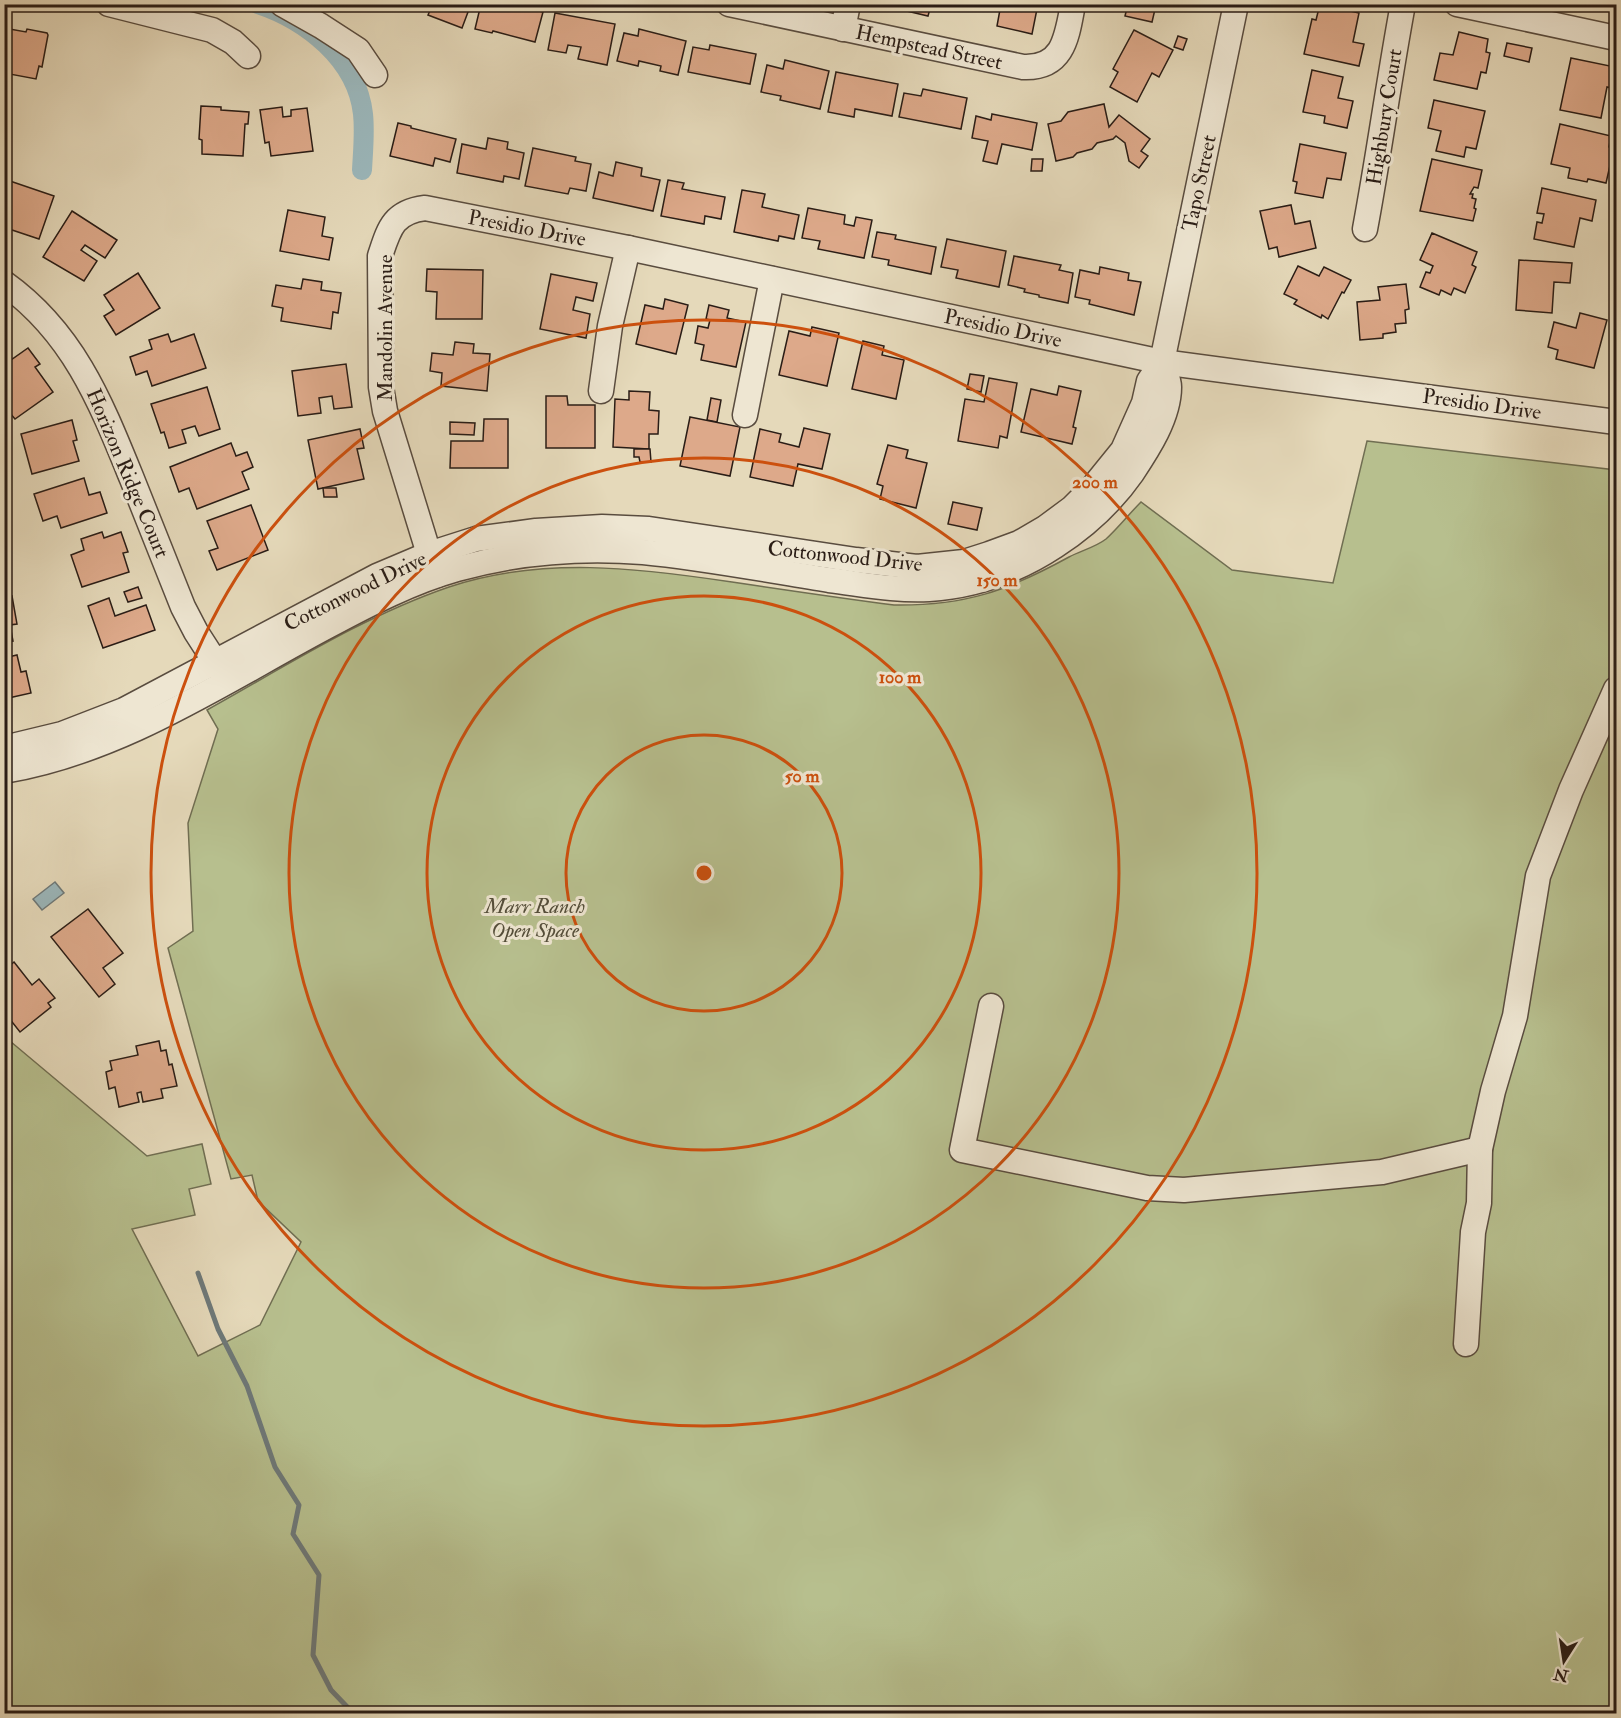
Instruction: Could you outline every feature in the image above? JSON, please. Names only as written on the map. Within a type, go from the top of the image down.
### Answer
[{"type":"street","points":[[109,4],[213,30],[233,42],[248,56]]},
{"type":"street","points":[[282,4],[358,50],[375,75]]},
{"type":"street","name":"Hempstead Street","points":[[729,4],[1023,66],[1041,65],[1056,55],[1064,45],[1073,4]]},
{"type":"street","points":[[843,29],[848,4]]},
{"type":"street","name":"Tapo Street","points":[[1162,362],[1236,4]]},
{"type":"street","name":"Highbury Court","points":[[1365,229],[1403,4]]},
{"type":"street","points":[[1456,4],[1617,38]]},
{"type":"street","name":"Presidio Drive","points":[[396,219],[410,210],[425,208],[628,248],[1162,362],[1617,422]]},
{"type":"street","name":"Mandolin Avenue","points":[[396,219],[380,256],[381,387],[385,411],[433,564]]},
{"type":"street","points":[[601,391],[610,326],[628,248]]},
{"type":"street","points":[[745,415],[772,279]]},
{"type":"street","name":"Horizon Ridge Court","points":[[4,283],[17,292],[53,328],[83,370],[106,416],[183,607],[221,672]]},
{"type":"street","name":"Cottonwood Drive","points":[[4,771],[83,751],[165,716],[221,672],[359,586],[433,564],[476,539],[536,531],[602,527],[649,530],[856,561],[917,567],[964,562],[1018,543],[1045,528],[1072,508],[1093,487],[1123,450],[1144,403],[1149,381],[1162,362]]},
{"type":"street","name":"Cottonwood Drive","points":[[4,748],[62,734],[221,672]]},
{"type":"street","points":[[1466,1344],[1473,1232],[1479,1203],[1480,1149],[1493,1091],[1515,1016],[1538,876],[1571,790],[1617,689]]},
{"type":"street","points":[[991,1006],[962,1150],[1147,1188],[1184,1190],[1382,1172],[1480,1149]]},
{"type":"green space","name":"Marr Ranch Open Space","points":[[1367,441],[1616,470],[1616,1713],[5,1713],[4,1036],[147,1156],[202,1144],[211,1184],[189,1189],[195,1215],[132,1229],[198,1356],[260,1325],[301,1242],[258,1201],[252,1175],[231,1179],[168,948],[193,931],[188,823],[218,729],[207,710],[386,612],[449,587],[484,577],[519,571],[555,568],[626,569],[894,605],[943,603],[1005,587],[1098,544],[1106,539],[1141,502],[1232,570],[1333,583]]},
{"type":"water","points":[[55,882],[64,893],[42,910],[33,899]]},
{"type":"building","points":[[427,4],[471,4],[462,28],[428,15],[432,6]]},
{"type":"building","points":[[481,4],[496,7],[497,4],[512,4],[543,12],[535,42],[493,31],[492,33],[475,29]]},
{"type":"building","points":[[899,4],[937,4],[931,5],[928,16],[898,9]]},
{"type":"building","points":[[1001,4],[1038,4],[1032,34],[997,26]]},
{"type":"building","points":[[1128,4],[1163,4],[1163,6],[1156,5],[1152,22],[1125,16]]},
{"type":"building","points":[[1320,4],[1359,13],[1353,42],[1364,44],[1359,66],[1304,54],[1312,19],[1316,20]]},
{"type":"building","points":[[555,13],[615,24],[607,65],[578,59],[581,47],[568,45],[566,53],[548,50]]},
{"type":"building","points":[[4,28],[47,33],[42,67],[39,66],[36,79],[4,73]]},
{"type":"building","points":[[639,29],[686,41],[678,75],[660,71],[661,66],[639,61],[638,66],[617,61],[624,33],[638,36]]},
{"type":"building","points":[[1134,30],[1173,50],[1159,77],[1152,73],[1137,102],[1110,87],[1118,72],[1113,69]]},
{"type":"building","points":[[1459,32],[1488,39],[1486,52],[1490,53],[1486,73],[1481,72],[1477,89],[1434,80],[1440,53],[1453,55]]},
{"type":"building","points":[[1178,36],[1187,39],[1183,50],[1174,47]]},
{"type":"building","points":[[1507,43],[1532,48],[1529,62],[1504,56]]},
{"type":"building","points":[[710,45],[756,54],[750,84],[688,72],[693,47],[709,50]]},
{"type":"building","points":[[1571,58],[1615,67],[1616,89],[1607,87],[1601,118],[1560,110]]},
{"type":"building","points":[[785,60],[829,71],[820,109],[780,100],[781,96],[761,92],[767,65],[783,69]]},
{"type":"building","points":[[1312,70],[1343,77],[1338,98],[1353,101],[1347,128],[1324,123],[1325,116],[1303,112]]},
{"type":"building","points":[[836,72],[898,84],[892,116],[855,109],[854,117],[828,112]]},
{"type":"building","points":[[923,89],[967,98],[961,129],[899,117],[904,93],[921,96]]},
{"type":"building","points":[[1434,100],[1485,111],[1476,149],[1466,147],[1464,157],[1436,151],[1441,131],[1428,128]]},
{"type":"building","points":[[1104,104],[1109,127],[1119,115],[1150,139],[1141,151],[1148,156],[1139,168],[1129,161],[1125,143],[1116,136],[1097,143],[1092,149],[1077,153],[1073,157],[1056,161],[1048,124],[1061,121],[1068,112]]},
{"type":"building","points":[[201,106],[249,112],[248,124],[245,124],[243,156],[202,154],[202,140],[199,139]]},
{"type":"building","points":[[282,107],[283,117],[291,116],[291,110],[307,108],[313,151],[271,156],[269,142],[265,143],[260,110]]},
{"type":"building","points":[[992,114],[1037,123],[1032,150],[1002,144],[997,164],[983,161],[988,141],[972,138],[976,116],[991,120]]},
{"type":"building","points":[[398,123],[456,139],[450,162],[435,158],[433,166],[390,156]]},
{"type":"building","points":[[1560,124],[1611,136],[1609,147],[1614,148],[1606,183],[1568,178],[1570,168],[1551,164]]},
{"type":"building","points":[[488,138],[508,142],[507,149],[524,153],[519,179],[504,176],[503,182],[457,173],[462,144],[486,149]]},
{"type":"building","points":[[1300,144],[1346,153],[1341,180],[1327,178],[1323,198],[1295,193],[1297,182],[1293,181]]},
{"type":"building","points":[[533,148],[576,157],[575,161],[591,164],[586,191],[570,188],[568,194],[525,186]]},
{"type":"building","points":[[1032,159],[1043,159],[1042,171],[1031,171]]},
{"type":"building","points":[[1432,159],[1482,170],[1478,188],[1474,187],[1470,194],[1473,194],[1472,198],[1476,199],[1473,221],[1420,211]]},
{"type":"building","points":[[616,162],[642,168],[641,176],[660,180],[653,211],[593,198],[599,172],[613,176]]},
{"type":"building","points":[[7,180],[54,196],[39,239],[9,229],[4,236],[4,187]]},
{"type":"building","points":[[668,180],[684,183],[682,189],[725,197],[721,219],[705,216],[704,224],[661,216]]},
{"type":"building","points":[[1542,188],[1596,200],[1592,221],[1580,218],[1574,247],[1534,239],[1537,222],[1542,223],[1544,214],[1537,213]]},
{"type":"building","points":[[742,190],[765,194],[762,207],[799,215],[794,239],[779,236],[778,241],[734,232]]},
{"type":"building","points":[[1291,205],[1295,224],[1310,221],[1316,248],[1279,257],[1277,247],[1269,249],[1260,211]]},
{"type":"building","points":[[808,208],[845,215],[844,224],[854,226],[856,217],[872,220],[864,258],[818,249],[820,241],[802,238]]},
{"type":"building","points":[[288,210],[325,217],[322,236],[333,238],[329,260],[280,251]]},
{"type":"building","points":[[72,211],[117,240],[105,258],[85,245],[81,250],[97,261],[84,281],[43,257]]},
{"type":"building","points":[[877,232],[896,235],[895,239],[936,247],[931,274],[888,265],[889,260],[872,257]]},
{"type":"building","points":[[1432,233],[1477,252],[1472,265],[1476,267],[1465,293],[1454,288],[1451,295],[1441,290],[1439,295],[1420,287],[1426,272],[1430,273],[1433,266],[1420,260]]},
{"type":"building","points":[[947,239],[1006,251],[999,287],[956,278],[958,270],[941,267]]},
{"type":"building","points":[[1014,256],[1061,265],[1059,270],[1073,273],[1068,303],[1039,297],[1039,295],[1024,292],[1025,289],[1008,285]]},
{"type":"building","points":[[1519,260],[1572,263],[1570,283],[1554,282],[1552,313],[1516,310]]},
{"type":"building","points":[[1298,266],[1319,276],[1324,267],[1351,280],[1328,319],[1322,315],[1321,318],[1294,304],[1297,300],[1284,294]]},
{"type":"building","points":[[1100,267],[1129,273],[1128,280],[1141,282],[1134,315],[1089,304],[1090,300],[1075,297],[1080,270],[1099,274]]},
{"type":"building","points":[[427,269],[483,270],[482,319],[436,319],[437,292],[426,291]]},
{"type":"building","points":[[138,273],[160,308],[116,335],[104,316],[114,310],[104,295]]},
{"type":"building","points":[[551,274],[597,283],[593,301],[576,297],[573,310],[590,314],[586,338],[540,329]]},
{"type":"building","points":[[303,279],[322,282],[321,290],[341,293],[338,313],[333,312],[331,329],[281,321],[283,308],[272,306],[276,285],[301,289]]},
{"type":"building","points":[[1406,284],[1409,309],[1405,310],[1406,323],[1395,324],[1396,332],[1383,334],[1383,338],[1360,340],[1357,302],[1380,300],[1378,287]]},
{"type":"building","points":[[665,299],[688,305],[676,354],[636,344],[645,305],[663,309]]},
{"type":"building","points":[[709,305],[729,310],[727,318],[746,322],[736,367],[701,360],[704,345],[695,343],[698,326],[708,328],[710,320],[706,319]]},
{"type":"building","points":[[1580,313],[1607,320],[1594,368],[1556,359],[1558,350],[1548,347],[1554,322],[1576,328]]},
{"type":"building","points":[[812,327],[839,333],[827,386],[779,375],[789,331],[810,336]]},
{"type":"building","points":[[168,334],[171,342],[194,334],[206,368],[152,386],[147,371],[136,375],[130,357],[152,349],[149,340]]},
{"type":"building","points":[[863,341],[884,346],[882,355],[904,360],[896,399],[852,389]]},
{"type":"building","points":[[455,342],[474,344],[473,353],[490,354],[487,391],[441,386],[442,373],[430,371],[432,353],[453,355]]},
{"type":"building","points":[[28,348],[40,364],[35,367],[53,392],[15,419],[4,406],[4,365]]},
{"type":"building","points":[[346,364],[352,407],[334,409],[332,396],[319,398],[321,413],[298,416],[292,371]]},
{"type":"building","points":[[970,374],[984,376],[981,392],[967,389]]},
{"type":"building","points":[[989,378],[1017,383],[1007,438],[1000,436],[998,448],[958,441],[965,399],[984,402]]},
{"type":"building","points":[[1059,386],[1081,391],[1073,427],[1076,428],[1072,444],[1021,432],[1031,389],[1057,395]]},
{"type":"building","points":[[207,387],[220,429],[199,436],[195,426],[182,430],[186,443],[169,448],[151,404]]},
{"type":"building","points":[[629,391],[650,392],[649,410],[659,411],[658,434],[649,434],[649,449],[613,447],[615,399],[629,400]]},
{"type":"building","points":[[546,396],[567,396],[568,405],[595,405],[595,448],[546,448]]},
{"type":"building","points":[[711,398],[721,400],[717,422],[707,420]]},
{"type":"building","points":[[690,417],[740,427],[730,476],[680,466]]},
{"type":"building","points":[[484,419],[508,419],[508,468],[450,468],[451,441],[483,441]]},
{"type":"building","points":[[72,420],[77,440],[73,441],[79,461],[32,474],[21,434]]},
{"type":"building","points":[[450,422],[475,423],[474,435],[450,434]]},
{"type":"building","points":[[804,428],[830,434],[822,469],[798,464],[793,486],[750,477],[760,429],[781,434],[779,442],[799,447]]},
{"type":"building","points":[[360,429],[364,448],[357,449],[364,479],[318,489],[308,440]]},
{"type":"building","points":[[231,443],[236,456],[247,452],[253,467],[242,472],[249,489],[197,509],[189,488],[179,492],[170,467]]},
{"type":"building","points":[[888,445],[908,450],[906,458],[927,463],[916,508],[880,499],[883,486],[877,484]]},
{"type":"building","points":[[634,449],[650,449],[651,462],[640,462],[639,457],[634,457]]},
{"type":"building","points":[[84,478],[89,495],[100,492],[107,513],[61,528],[57,516],[43,521],[34,494]]},
{"type":"building","points":[[323,488],[336,488],[337,497],[324,497]]},
{"type":"building","points":[[953,502],[982,508],[977,530],[948,524]]},
{"type":"building","points":[[251,505],[268,550],[217,570],[209,551],[218,548],[207,521]]},
{"type":"building","points":[[102,532],[104,538],[121,532],[128,552],[123,553],[129,572],[82,587],[71,555],[84,550],[81,539]]},
{"type":"building","points":[[138,587],[142,598],[128,602],[124,592]]},
{"type":"building","points":[[12,596],[17,624],[10,625],[13,641],[4,642],[4,598]]},
{"type":"building","points":[[109,598],[115,616],[146,605],[155,630],[103,648],[88,606]]},
{"type":"building","points":[[17,655],[21,672],[26,671],[31,693],[4,699],[4,658]]},
{"type":"building","points":[[88,909],[123,953],[103,968],[115,984],[99,997],[51,937]]},
{"type":"building","points":[[14,962],[32,985],[39,979],[55,998],[48,1003],[51,1007],[20,1032],[9,1018],[4,1022],[4,963],[8,967]]},
{"type":"building","points":[[159,1041],[161,1051],[166,1050],[169,1065],[172,1064],[177,1086],[161,1089],[163,1098],[143,1102],[141,1092],[137,1093],[139,1102],[119,1107],[115,1087],[109,1089],[106,1072],[112,1070],[110,1061],[138,1055],[136,1046]]},
{"type":"waterway","points":[[258,4],[294,20],[311,31],[340,59],[351,76],[359,94],[363,114],[362,170]]},
{"type":"waterway","points":[[198,1273],[218,1329],[247,1386],[275,1467],[299,1505],[293,1534],[319,1575],[313,1655],[331,1690],[354,1714]]}]
